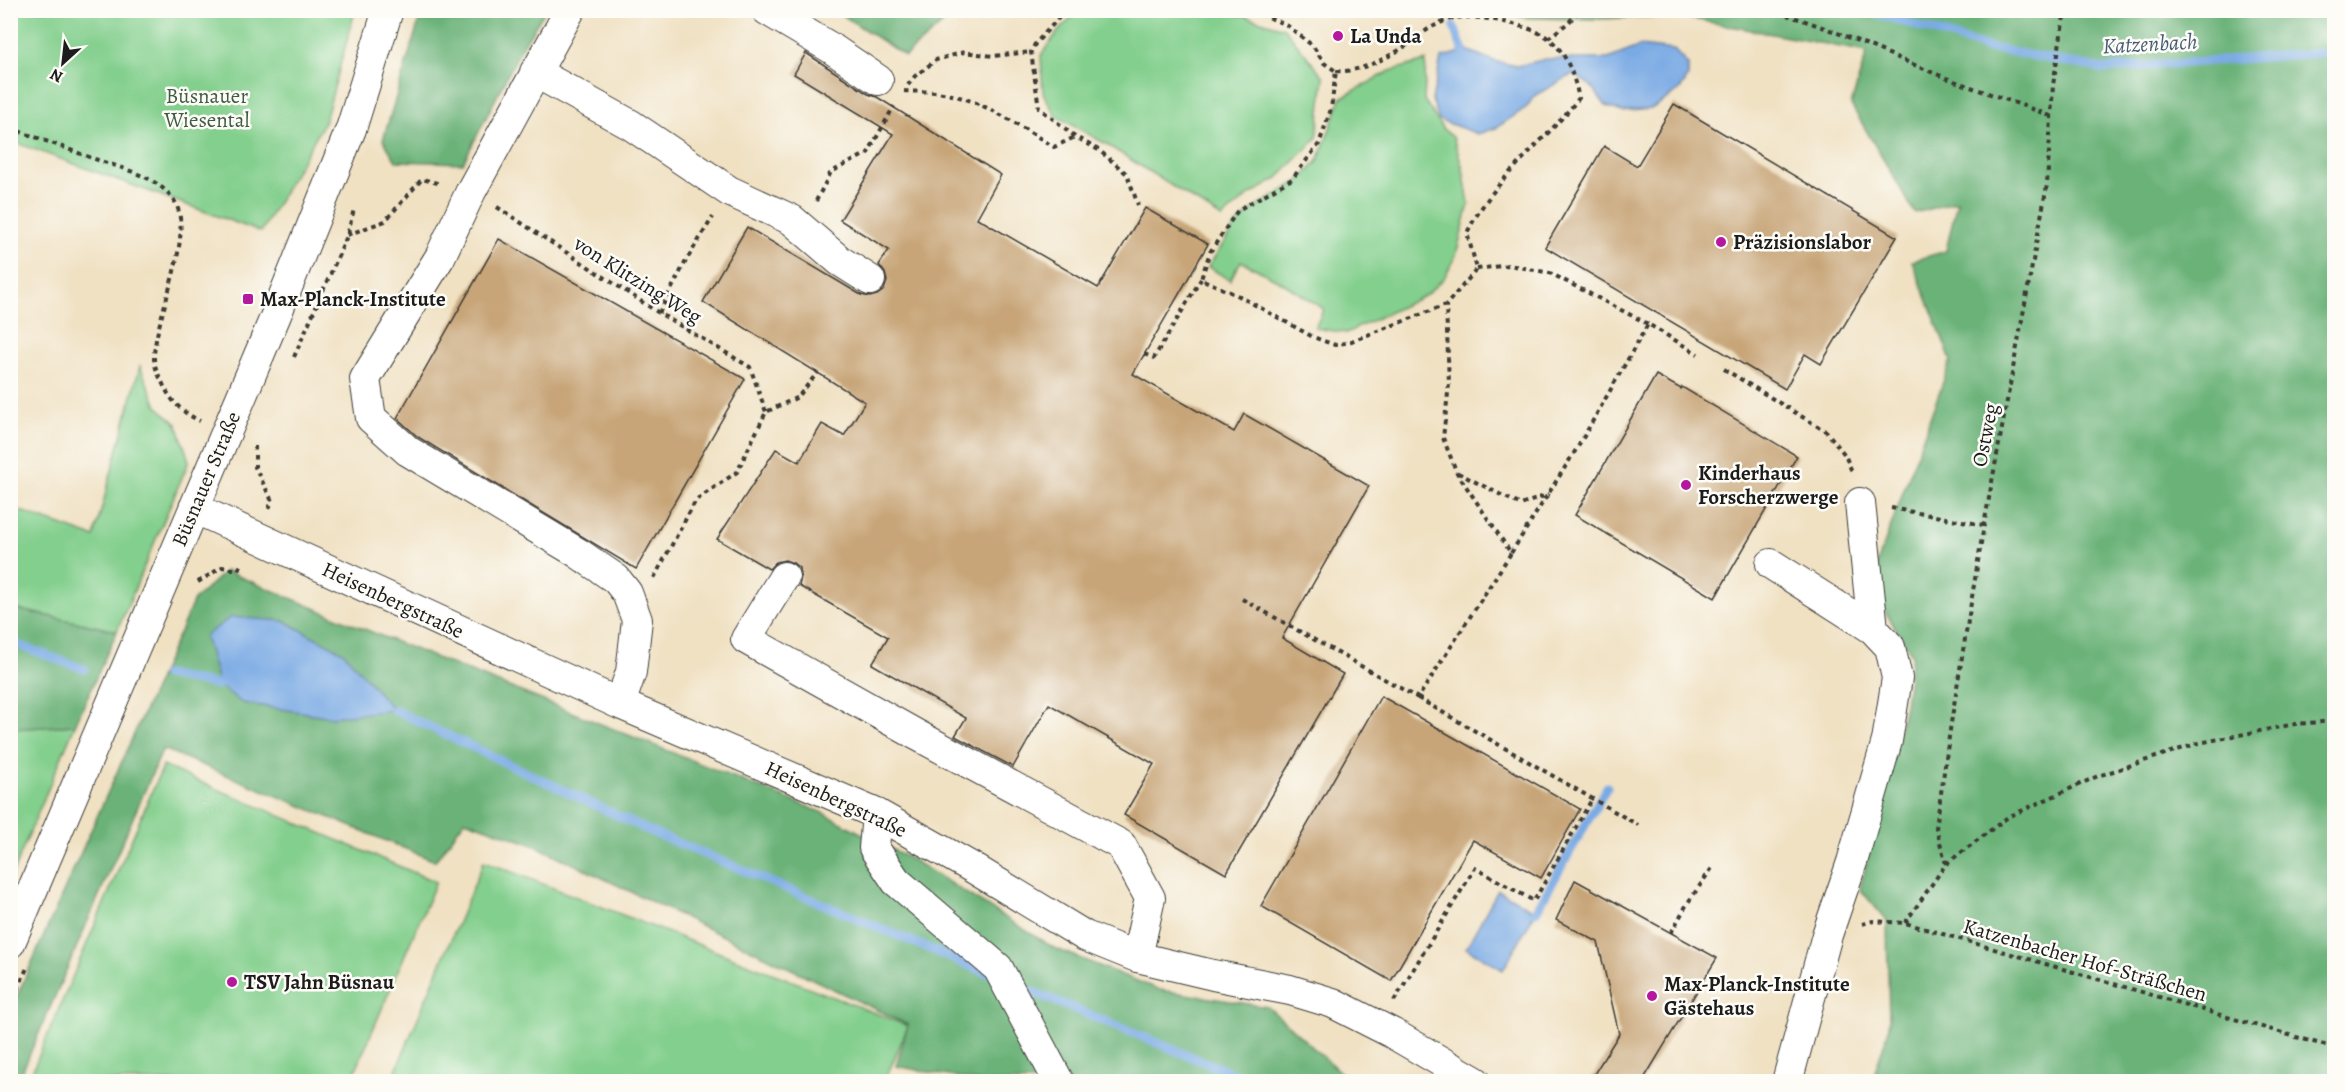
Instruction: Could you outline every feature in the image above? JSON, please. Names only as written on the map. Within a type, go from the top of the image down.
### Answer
[{"type":"street","name":"Büsnauer Straße","points":[[10,943],[276,315],[343,149],[388,10]]},
{"type":"street","points":[[570,10],[471,191],[440,257],[365,379],[371,418],[411,447],[607,561],[616,579],[627,593],[637,620],[631,672],[620,704]]},
{"type":"street","points":[[767,10],[831,48],[893,91]]},
{"type":"street","points":[[535,72],[631,124],[729,191],[792,220],[840,261],[870,280]]},
{"type":"street","points":[[1860,502],[1872,629]]},
{"type":"street","name":"Heisenbergstraße","points":[[194,508],[620,704],[877,814],[973,868],[1085,936],[1137,957],[1290,990],[1333,1003],[1476,1082]]},
{"type":"street","points":[[1771,564],[1872,629],[1890,647],[1897,678],[1887,741],[1852,862],[1827,935],[1787,1082]]},
{"type":"street","points":[[784,577],[746,639],[1122,845],[1150,898],[1137,957]]},
{"type":"street","points":[[877,814],[874,848],[896,881],[998,968],[1024,1012],[1059,1082]]},
{"type":"path","points":[[1066,10],[1035,44],[1031,52],[1040,108],[1076,137],[1100,151],[1127,174],[1138,205]]},
{"type":"path","points":[[1253,10],[1288,26],[1313,46],[1324,63],[1336,71],[1348,72],[1378,60],[1404,47],[1430,27],[1454,18],[1511,23],[1548,38],[1565,58],[1573,74],[1579,98],[1561,121],[1510,171],[1478,210],[1467,233],[1477,268]]},
{"type":"path","points":[[1548,38],[1568,23],[1580,10]]},
{"type":"path","points":[[1769,10],[1856,40],[1954,81],[2007,98],[2053,117]]},
{"type":"path","name":"Ostweg","points":[[1946,864],[1936,828],[1984,525],[2047,185],[2053,117],[2053,85],[2065,10]]},
{"type":"path","points":[[792,220],[811,210],[831,172],[868,153],[893,91],[936,60],[964,52],[993,56],[1031,52]]},
{"type":"path","points":[[1144,354],[1154,358],[1201,279],[1210,252],[1238,210],[1292,179],[1319,144],[1331,110],[1336,71]]},
{"type":"path","points":[[893,91],[937,92],[968,100],[1000,114],[1054,147],[1076,137]]},
{"type":"path","points":[[10,128],[152,181],[170,195],[178,207],[181,226],[180,247],[156,333],[154,361],[166,391],[177,407],[206,424]]},
{"type":"path","name":"von Klitzing Weg","points":[[347,236],[385,221],[422,179],[471,191],[659,313],[750,367],[766,411]]},
{"type":"path","points":[[659,313],[687,259],[729,191]]},
{"type":"path","points":[[1201,279],[1239,296],[1313,337],[1335,345],[1349,342],[1446,305],[1477,268],[1509,265],[1550,273],[1648,324],[1698,354]]},
{"type":"path","points":[[1446,305],[1449,384],[1443,438],[1457,473],[1511,553]]},
{"type":"path","points":[[1418,698],[1549,494],[1648,324]]},
{"type":"path","points":[[1724,369],[1827,432],[1845,455],[1856,479],[1860,502],[1984,525]]},
{"type":"path","points":[[651,584],[696,500],[737,472],[766,411],[798,397],[818,372]]},
{"type":"path","points":[[255,439],[255,466],[272,501],[256,536]]},
{"type":"path","points":[[1457,473],[1521,504],[1549,494]]},
{"type":"path","points":[[1242,599],[1638,825]]},
{"type":"path","points":[[1905,923],[1946,864],[2008,817],[2098,776],[2199,743],[2295,724],[2334,721]]},
{"type":"path","points":[[1378,1027],[1475,868],[1534,901],[1592,799]]},
{"type":"path","points":[[1671,933],[1712,868]]},
{"type":"path","name":"Katzenbacher Hof-Sträßchen","points":[[1827,935],[1873,921],[1905,923],[2334,1048]]},
{"type":"green space","points":[[958,10],[905,56],[836,11]]},
{"type":"green space","points":[[1209,10],[1245,16],[1284,28],[1324,77],[1317,138],[1277,179],[1248,196],[1222,218],[1106,144],[1056,116],[1043,93],[1041,55],[1060,29],[1079,11]]},
{"type":"green space","name":"Büsnauer Wiesental","points":[[10,11],[355,11],[325,121],[261,232],[11,141]]},
{"type":"green space","points":[[422,11],[545,11],[521,49],[463,163],[396,161],[383,140]]},
{"type":"green space","points":[[1345,11],[1431,11],[1369,14]]},
{"type":"green space","points":[[1498,11],[2334,11],[2334,1081],[1872,1081],[1889,1029],[1887,921],[1860,889],[1904,710],[1912,655],[1869,586],[1951,360],[1912,261],[1946,251],[1957,201],[1915,213],[1851,105],[1867,52],[1677,16],[1598,19],[1526,18]]},
{"type":"green space","points":[[1426,61],[1424,100],[1443,129],[1453,137],[1463,169],[1469,204],[1456,255],[1444,278],[1426,295],[1346,333],[1315,328],[1324,309],[1283,283],[1241,261],[1230,280],[1208,267],[1234,227],[1254,208],[1299,181],[1318,161],[1341,98],[1390,71]]},
{"type":"green space","points":[[140,366],[157,406],[177,424],[189,461],[117,631],[11,608],[10,507],[94,537]]},
{"type":"green space","points":[[226,571],[379,635],[823,813],[916,862],[1054,948],[1160,990],[1268,1007],[1350,1081],[980,1082],[896,1066],[908,1025],[536,846],[465,820],[435,861],[163,749],[18,1081],[11,1082],[11,1009],[194,600]]},
{"type":"green space","points":[[11,608],[117,631],[75,725],[11,729]]},
{"type":"green space","points":[[75,725],[11,877],[11,729]]},
{"type":"green space","name":"TSV Jahn Büsnau","points":[[163,766],[436,882],[351,1081],[28,1081]]},
{"type":"green space","name":"TSV Jahn Büsnau","points":[[484,861],[908,1026],[885,1081],[391,1082]]},
{"type":"water","points":[[1640,46],[1674,50],[1688,65],[1688,77],[1679,91],[1651,109],[1622,112],[1606,106],[1591,86],[1573,74],[1534,96],[1527,107],[1496,128],[1478,134],[1439,120],[1432,100],[1441,58],[1467,50],[1494,61],[1517,66],[1546,59],[1608,59]]},
{"type":"water","points":[[231,617],[284,621],[343,652],[394,710],[332,717],[242,703],[219,685],[205,636]]},
{"type":"water","points":[[1498,890],[1536,911],[1503,970],[1466,948]]},
{"type":"building","points":[[806,53],[868,94],[877,97],[1001,175],[977,218],[1098,288],[1145,208],[1208,244],[1133,374],[1234,432],[1244,414],[1369,486],[1282,638],[1343,674],[1226,874],[1124,815],[1154,764],[1049,704],[1013,767],[955,736],[966,718],[872,664],[888,637],[799,586],[801,577],[799,568],[793,563],[785,560],[776,562],[769,569],[717,539],[776,449],[799,462],[822,424],[844,436],[865,402],[703,302],[747,227],[861,295],[870,297],[884,290],[887,281],[879,265],[889,250],[840,220],[893,134],[794,74]]},
{"type":"building","name":"Präzisionslabor","points":[[1674,104],[1897,237],[1821,364],[1805,354],[1785,389],[1545,247],[1604,146],[1637,166]]},
{"type":"building","points":[[499,239],[745,379],[636,569],[418,437],[397,418]]},
{"type":"building","name":"Kinderhaus Forscherzwerge","points":[[1656,375],[1681,389],[1682,387],[1797,456],[1715,598],[1575,515]]},
{"type":"building","points":[[1381,696],[1580,809],[1541,878],[1473,840],[1391,981],[1261,906]]},
{"type":"building","name":"Max-Planck-Institute Gästehaus","points":[[1575,880],[1717,958],[1642,1082],[1589,1082],[1619,1034],[1598,942],[1556,920]]},
{"type":"waterway","name":"Katzenbach","points":[[1866,10],[1985,47],[2104,69],[2334,52]]},
{"type":"waterway","points":[[1454,27],[1463,51]]},
{"type":"waterway","points":[[10,642],[84,669]]},
{"type":"waterway","points":[[165,675],[219,685]]},
{"type":"waterway","points":[[394,710],[654,833],[987,973]]},
{"type":"waterway","points":[[1536,911],[1607,787]]},
{"type":"waterway","points":[[1016,985],[1253,1082]]},
{"type":"place","name":"La Unda","points":[[1338,36]]},
{"type":"place","name":"Präzisionslabor","points":[[1721,242]]},
{"type":"place","name":"Max-Planck-Institute","points":[[248,299]]},
{"type":"place","name":"Kinderhaus Forscherzwerge","points":[[1686,485]]},
{"type":"place","name":"TSV Jahn Büsnau","points":[[232,982]]},
{"type":"place","name":"Max-Planck-Institute Gästehaus","points":[[1652,996]]}]
